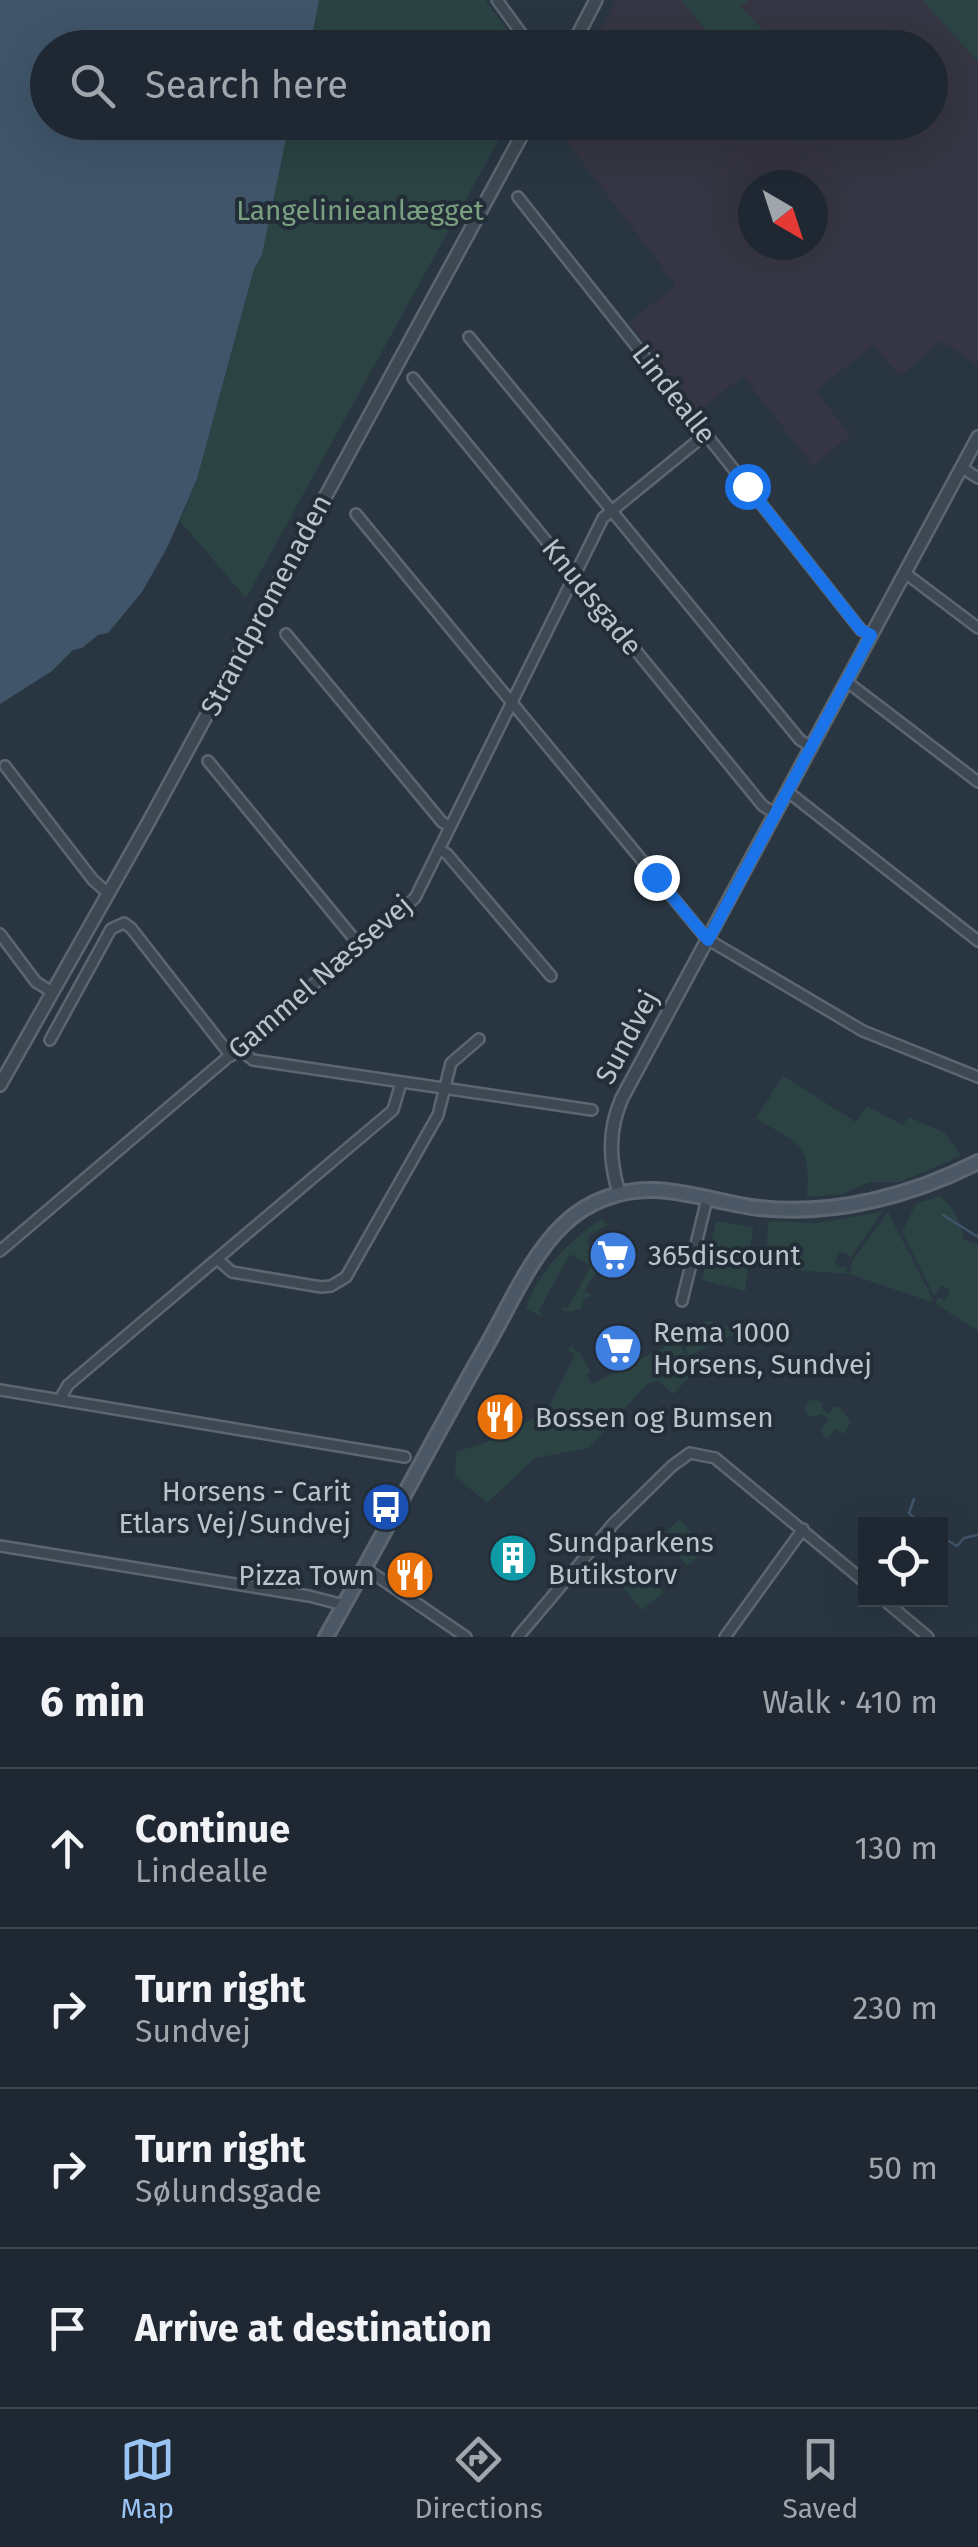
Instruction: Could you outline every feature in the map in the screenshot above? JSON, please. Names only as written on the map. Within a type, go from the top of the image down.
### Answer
[{"type":"main road","points":[[326,1637],[517,1291],[553,1235],[586,1207],[619,1193],[671,1191],[781,1209],[843,1206],[915,1189],[978,1162]]},
{"type":"street","points":[[497,0],[519,30]]},
{"type":"street","points":[[580,30],[596,0]]},
{"type":"street","name":"Strandpromenaden","points":[[0,1085],[109,894],[519,140]]},
{"type":"street","name":"Lindealle","points":[[518,197],[861,630],[871,635]]},
{"type":"street","points":[[469,338],[800,740],[810,746]]},
{"type":"street","name":"Knudsgade","points":[[412,378],[764,806],[776,813]]},
{"type":"street","points":[[610,510],[706,434]]},
{"type":"street","name":"Sundvej","points":[[619,1193],[611,1147],[617,1110],[978,437]]},
{"type":"street","points":[[962,467],[978,478]]},
{"type":"street","name":"Gammel Næssevej","points":[[0,1251],[415,898],[610,510]]},
{"type":"street","points":[[356,514],[708,940],[862,1031],[978,1077]]},
{"type":"street","points":[[905,573],[978,628]]},
{"type":"street","points":[[286,634],[442,822],[450,826]]},
{"type":"street","points":[[846,681],[978,782]]},
{"type":"street","points":[[208,761],[360,946]]},
{"type":"street","points":[[4,766],[93,880],[109,894]]},
{"type":"street","points":[[787,791],[978,941]]},
{"type":"street","points":[[439,849],[551,976]]},
{"type":"street","points":[[50,1040],[111,928],[124,923],[235,1052],[253,1060],[592,1110]]},
{"type":"street","points":[[0,934],[36,982],[52,992]]},
{"type":"street","points":[[217,1258],[236,1274],[320,1287],[340,1282],[351,1272],[434,1121],[451,1063],[479,1039]]},
{"type":"street","points":[[60,1399],[68,1385],[393,1110],[401,1083]]},
{"type":"street","points":[[682,1301],[708,1199]]},
{"type":"street","points":[[0,1390],[405,1457]]},
{"type":"street","points":[[518,1637],[573,1569],[651,1486],[682,1457],[698,1453],[714,1458],[858,1575]]},
{"type":"street","points":[[727,1636],[803,1528]]},
{"type":"street","points":[[0,1546],[335,1601],[344,1606]]},
{"type":"street","points":[[364,1568],[466,1637]]},
{"type":"street","points":[[892,1607],[928,1637]]},
{"type":"shaded area","points":[[0,0],[319,0],[313,30],[30,30],[30,140],[286,140],[262,255],[254,269],[197,479],[168,546],[142,592],[108,633],[73,650],[52,671],[0,704]]},
{"type":"shaded area","points":[[617,0],[922,0],[978,62],[978,366],[942,341],[900,376],[873,346],[815,391],[851,435],[813,466],[743,376],[698,412],[629,323],[676,285],[566,140],[948,140],[948,30],[600,30]]},
{"type":"green space","points":[[319,0],[485,0],[507,30],[313,30]]},
{"type":"green space","points":[[681,0],[749,0],[741,7],[763,30],[706,30]]},
{"type":"green space","points":[[922,0],[978,0],[978,62]]},
{"type":"green space","name":"Langelinieanlægget","points":[[286,140],[499,140],[246,598],[180,521],[197,479],[254,269],[262,255]]},
{"type":"green space","points":[[783,1076],[856,1122],[867,1106],[902,1125],[909,1117],[945,1133],[961,1156],[900,1182],[869,1182],[843,1194],[807,1197],[807,1165],[800,1147],[756,1118]]},
{"type":"green space","points":[[940,1196],[956,1215],[963,1239],[978,1245],[978,1331],[936,1304],[938,1297],[945,1301],[950,1290],[942,1285],[934,1296],[902,1232],[916,1204]]},
{"type":"green space","points":[[882,1212],[851,1257],[843,1252],[838,1254],[835,1262],[838,1268],[846,1266],[846,1274],[764,1267],[769,1221],[815,1223]]},
{"type":"green space","points":[[888,1212],[932,1302],[849,1274],[852,1261]]},
{"type":"green space","points":[[602,1219],[607,1225],[589,1236],[587,1242],[601,1266],[584,1291],[591,1295],[583,1301],[582,1309],[565,1312],[561,1307],[568,1308],[591,1266],[570,1254],[539,1310],[543,1317],[526,1309],[556,1258]]},
{"type":"green space","points":[[716,1221],[753,1227],[745,1291],[702,1280]]},
{"type":"green space","points":[[707,1321],[735,1328],[734,1335],[688,1356],[682,1335]]},
{"type":"green space","points":[[678,1340],[694,1372],[673,1394],[658,1381],[648,1383],[589,1448],[535,1458],[487,1503],[455,1476],[456,1452],[508,1435],[549,1407],[575,1354],[568,1350],[572,1345],[591,1372],[587,1375],[592,1384]]},
{"type":"green space","points":[[811,1399],[821,1402],[829,1414],[839,1407],[851,1422],[844,1434],[836,1429],[828,1438],[824,1437],[821,1429],[829,1419],[822,1414],[810,1417],[806,1413],[805,1406]]},
{"type":"green space","points":[[680,1519],[706,1550],[687,1566],[662,1535]]},
{"type":"green space","points":[[643,1567],[664,1592],[642,1610],[621,1585]]},
{"type":"waterway","points":[[943,1215],[978,1237]]},
{"type":"waterway","points":[[913,1517],[909,1513],[914,1499]]},
{"type":"waterway","points":[[948,1541],[957,1546],[964,1538],[978,1535]]},
{"type":"place","name":"365discount","points":[[613,1255]]},
{"type":"place","name":"Rema 1000 Horsens, Sundvej","points":[[618,1348]]},
{"type":"place","name":"Bossen og Bumsen","points":[[500,1417]]},
{"type":"place","name":"Horsens - Carit Etlars Vej/Sundvej","points":[[386,1507]]},
{"type":"place","name":"Sundparkens Butikstorv","points":[[513,1558]]},
{"type":"place","name":"Pizza Town","points":[[410,1575]]},
{"type":"route","points":[[656,877],[708,940],[871,635],[861,630],[747,486]]}]
